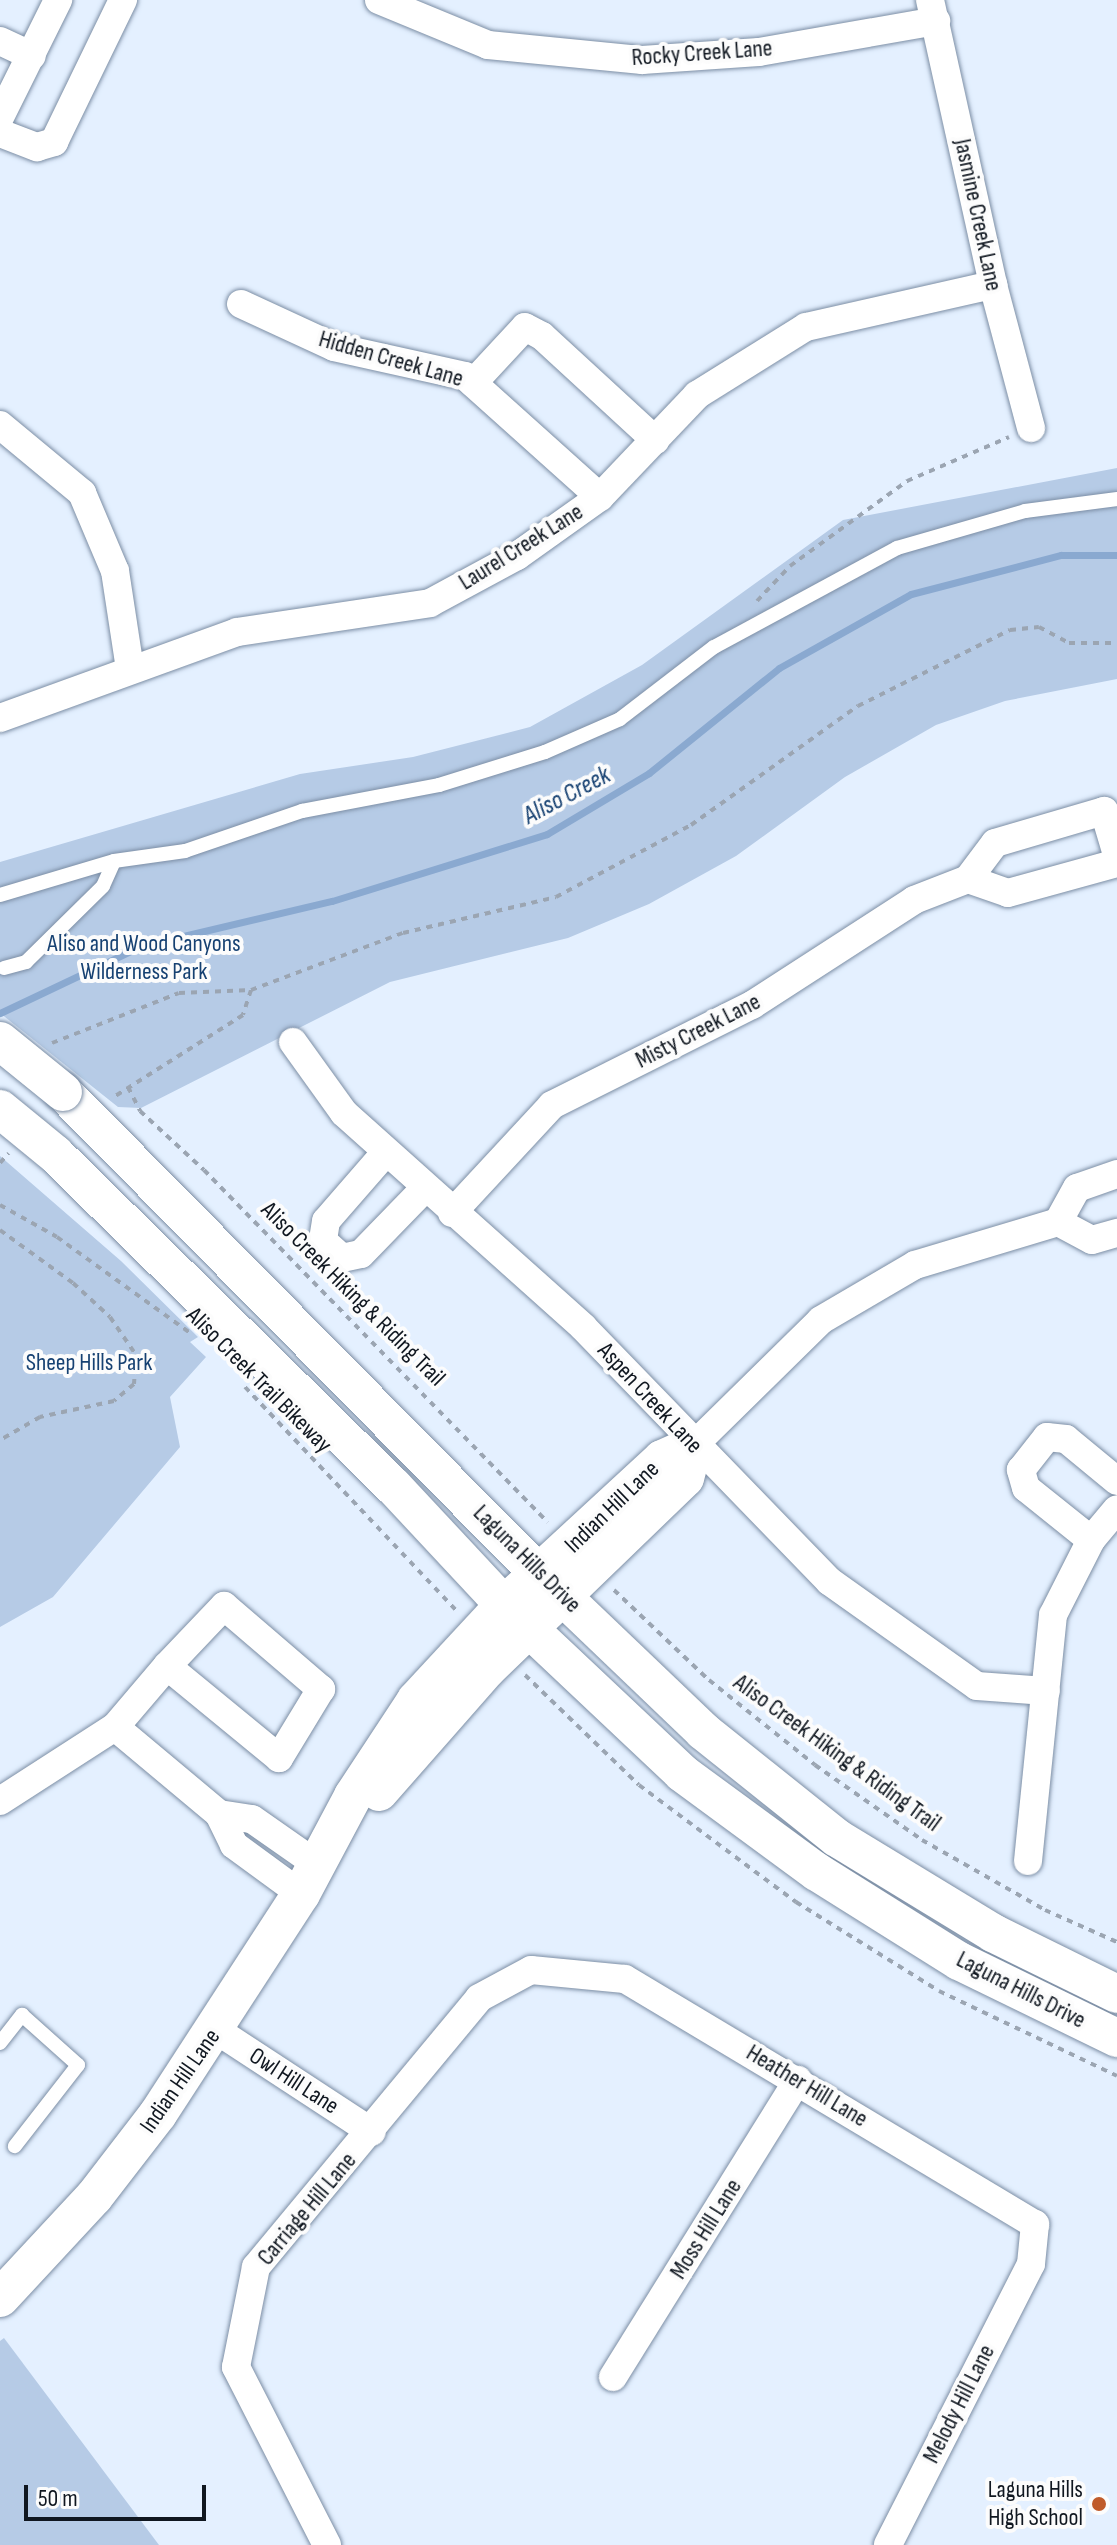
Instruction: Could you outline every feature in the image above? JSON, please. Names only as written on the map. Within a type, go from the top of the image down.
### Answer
[{"type":"main road","name":"Laguna Hills Drive","points":[[0,1041],[92,1117],[552,1586],[703,1731],[837,1838],[993,1933],[1117,1994]]},
{"type":"main road","name":"Laguna Hills Drive","points":[[11,1129],[382,1476],[516,1617],[682,1773],[817,1872],[959,1961],[1117,2038]]},
{"type":"main road","name":"Indian Hill Lane","points":[[0,2298],[94,2197],[216,2030],[317,1867],[396,1726],[453,1656],[516,1617],[552,1586],[662,1459],[694,1445]]},
{"type":"street","points":[[0,117],[58,0]]},
{"type":"street","points":[[0,133],[37,147],[54,142],[123,0]]},
{"type":"street","name":"Rocky Creek Lane","points":[[379,0],[488,45],[642,60],[759,52],[933,11]]},
{"type":"street","name":"Jasmine Creek Lane","points":[[933,11],[993,285],[1031,428]]},
{"type":"street","points":[[0,41],[32,56]]},
{"type":"street","name":"Laurel Creek Lane","points":[[0,718],[237,632],[430,603],[517,556],[600,497],[697,395],[806,327],[993,285]]},
{"type":"street","name":"Hidden Creek Lane","points":[[241,304],[334,347],[465,376],[600,497]]},
{"type":"street","points":[[473,383],[525,327],[542,336],[655,440]]},
{"type":"street","points":[[0,425],[82,493],[115,571],[130,669]]},
{"type":"street","points":[[1117,855],[1104,811],[995,843],[968,879],[1008,893],[1117,863]]},
{"type":"street","name":"Misty Creek Lane","points":[[452,1213],[552,1105],[752,1005],[914,900],[968,879]]},
{"type":"street","name":"Aspen Creek Lane","points":[[293,1042],[344,1113],[452,1213],[583,1327],[829,1581],[977,1686],[1046,1691]]},
{"type":"street","points":[[386,1152],[326,1221],[323,1241],[342,1258],[361,1254],[425,1188]]},
{"type":"street","points":[[1117,1174],[1077,1188],[1058,1222],[1092,1240],[1117,1233]]},
{"type":"street","name":"Indian Hill Lane","points":[[694,1445],[821,1320],[915,1265],[1058,1222]]},
{"type":"street","points":[[1091,1540],[1026,1488],[1021,1470],[1047,1437],[1066,1439],[1117,1481]]},
{"type":"street","points":[[1028,1861],[1053,1615],[1091,1540],[1117,1509]]},
{"type":"street","points":[[0,1801],[115,1727],[167,1666],[224,1606],[321,1689],[279,1758],[167,1666]]},
{"type":"street","points":[[115,1727],[219,1814],[234,1845],[317,1867]]},
{"type":"street","name":"Heather Hill Lane","points":[[531,1970],[625,1979],[798,2080],[1035,2224],[1031,2264]]},
{"type":"street","name":"Carriage Hill Lane","points":[[327,2545],[236,2367],[256,2267],[372,2132],[479,1998],[531,1970]]},
{"type":"street","name":"Owl Hill Lane","points":[[216,2030],[372,2132]]},
{"type":"street","name":"Moss Hill Lane","points":[[613,2377],[798,2080]]},
{"type":"street","name":"Melody Hill Lane","points":[[888,2545],[1031,2264]]},
{"type":"lane","points":[[0,895],[114,861],[185,851],[302,811],[439,785],[545,752],[620,719],[714,647],[897,548],[1025,511],[1117,499]]},
{"type":"lane","points":[[4,968],[26,962],[103,886],[114,861]]},
{"type":"lane","points":[[0,2043],[22,2015],[78,2065],[15,2146]]},
{"type":"path","points":[[747,612],[790,566],[907,481],[1031,428]]},
{"type":"path","points":[[40,1049],[179,993],[251,990],[403,933],[556,897],[691,825],[858,706],[1010,630],[1039,627],[1069,643],[1117,643]]},
{"type":"path","points":[[92,1117],[128,1087],[243,1015],[251,990]]},
{"type":"path","name":"Aliso Creek Hiking & Riding Trail","points":[[128,1087],[140,1111],[547,1516],[549,1529]]},
{"type":"path","points":[[0,1163],[11,1129]]},
{"type":"path","name":"Aliso Creek Trail Bikeway","points":[[0,1205],[57,1237],[199,1340]]},
{"type":"path","points":[[0,1230],[30,1246],[83,1291],[110,1317],[136,1355],[134,1384],[114,1401],[40,1417],[0,1440]]},
{"type":"path","name":"Aliso Creek Trail Bikeway","points":[[242,1384],[457,1611],[465,1612]]},
{"type":"path","name":"Aliso Creek Hiking & Riding Trail","points":[[601,1584],[614,1590],[709,1680],[803,1755],[922,1840],[1045,1910],[1117,1942]]},
{"type":"green space","name":"Aliso and Wood Canyons Wilderness Park","points":[[1117,468],[1117,679],[1005,701],[936,725],[845,777],[736,856],[649,904],[568,938],[390,982],[141,1108],[118,1107],[0,1013],[0,862],[300,774],[413,757],[530,727],[642,665],[843,520]]},
{"type":"green space","name":"Sheep Hills Park","points":[[0,1156],[121,1261],[198,1337],[190,1342],[206,1357],[170,1397],[180,1447],[53,1597],[0,1627]]},
{"type":"green space","points":[[4,2338],[159,2545],[0,2545],[0,2341]]},
{"type":"waterway","name":"Aliso Creek","points":[[0,1013],[141,946],[332,901],[547,834],[649,773],[779,668],[911,594],[1061,555],[1117,555]]},
{"type":"place","name":"Laguna Hills High School","points":[[1099,2504]]}]
